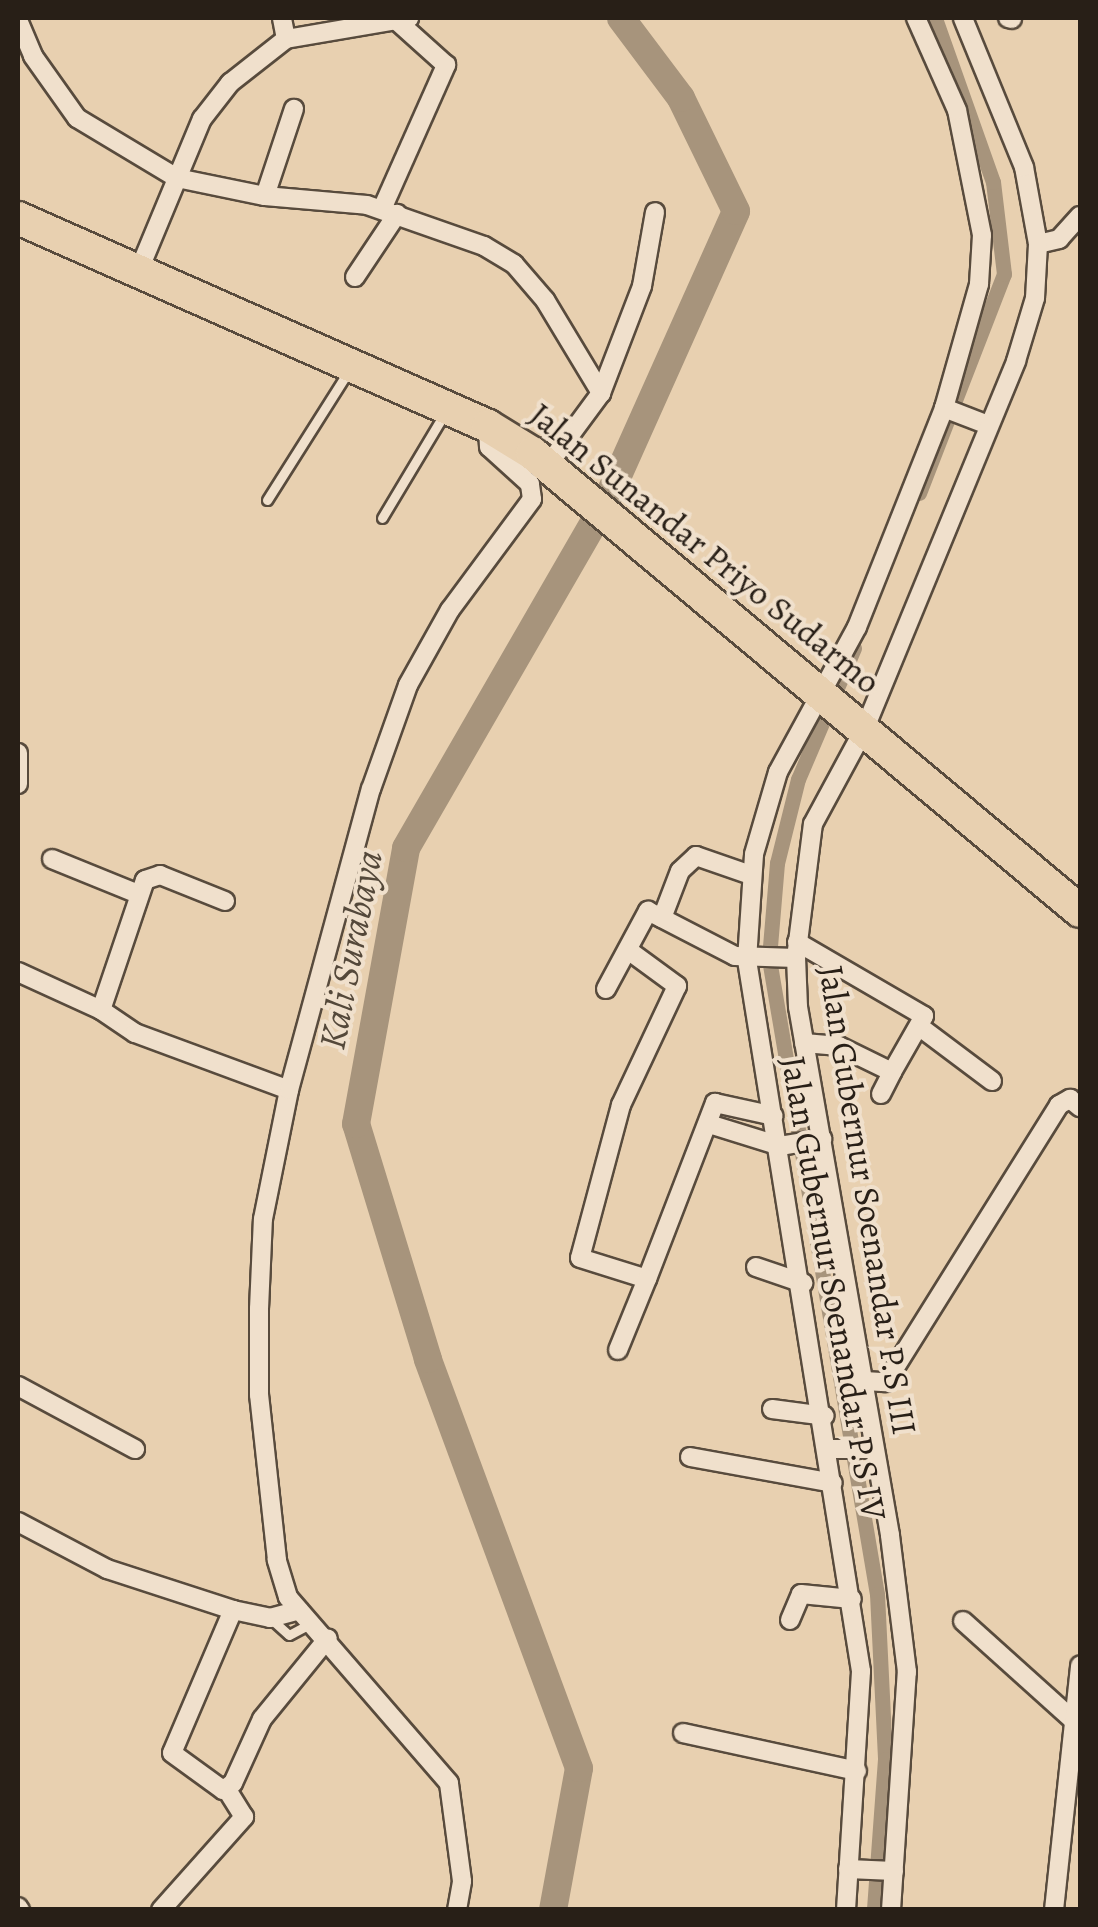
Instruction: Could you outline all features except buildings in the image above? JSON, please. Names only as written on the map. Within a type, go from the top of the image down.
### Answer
[{"type":"highway","name":"Jalan Sunandar Priyo Sudarmo","points":[[18,218],[488,426],[552,468],[1080,910]]},
{"type":"street","points":[[282,18],[286,38]]},
{"type":"street","name":"Jalan Gubernur Soenandar P.S IV","points":[[846,1910],[861,1671],[833,1482],[834,1449],[824,1416],[750,959],[751,875],[778,772],[824,694],[857,627],[948,410],[979,284],[982,235],[958,110],[916,18]]},
{"type":"street","name":"Jalan Gubernur Soenandar P.S III","points":[[891,1910],[890,1871],[906,1672],[869,1449],[864,1381],[818,1139],[791,953],[813,824],[860,724],[1035,298],[1038,244],[1024,167],[963,18]]},
{"type":"street","points":[[18,20],[25,62],[77,118],[177,178],[265,196],[390,211],[514,264],[545,300],[601,394]]},
{"type":"street","points":[[139,270],[215,100],[286,38],[404,20],[446,65],[390,211],[355,277]]},
{"type":"street","points":[[265,196],[294,109]]},
{"type":"street","points":[[552,468],[601,394],[642,286],[655,212]]},
{"type":"street","points":[[1038,244],[1059,239],[1080,216]]},
{"type":"street","points":[[948,410],[983,424]]},
{"type":"street","points":[[457,1910],[462,1881],[449,1783],[306,1616],[277,1560],[259,1395],[263,1220],[289,1090],[371,789],[408,685],[450,610],[532,499],[530,484],[488,447],[488,426]]},
{"type":"street","points":[[18,753],[18,784]]},
{"type":"street","points":[[662,918],[680,871],[696,856],[751,875]]},
{"type":"street","points":[[52,859],[138,894]]},
{"type":"street","points":[[101,1010],[145,880],[160,875],[225,901]]},
{"type":"street","points":[[606,989],[644,913],[750,959],[791,953],[920,1011],[920,1027],[881,1094]]},
{"type":"street","points":[[628,950],[677,986],[621,1105],[578,1250],[580,1258],[647,1278]]},
{"type":"street","points":[[18,972],[101,1010],[180,1053],[289,1090]]},
{"type":"street","points":[[920,1027],[992,1081]]},
{"type":"street","points":[[804,1043],[839,1046],[892,1072]]},
{"type":"street","points":[[864,1381],[886,1382],[1059,1105],[1070,1099],[1080,1107]]},
{"type":"street","points":[[618,1350],[718,1101],[774,1116]]},
{"type":"street","points":[[709,1124],[783,1145],[818,1139]]},
{"type":"street","points":[[756,1268],[803,1283]]},
{"type":"street","points":[[18,1386],[135,1450]]},
{"type":"street","points":[[772,1409],[824,1416]]},
{"type":"street","points":[[834,1449],[869,1449]]},
{"type":"street","points":[[690,1457],[833,1482]]},
{"type":"street","points":[[18,1522],[107,1568],[232,1610],[270,1618],[306,1616]]},
{"type":"street","points":[[790,1620],[801,1594],[852,1599]]},
{"type":"street","points":[[161,1910],[244,1817],[227,1790],[172,1753],[232,1610]]},
{"type":"street","points":[[962,1620],[1075,1722]]},
{"type":"street","points":[[227,1790],[262,1719],[328,1638]]},
{"type":"street","points":[[1054,1910],[1075,1793],[1080,1665]]},
{"type":"street","points":[[683,1734],[857,1772]]},
{"type":"street","points":[[851,1869],[890,1871]]},
{"type":"lane","points":[[267,500],[311,440],[350,366]]},
{"type":"lane","points":[[382,518],[447,409]]},
{"type":"waterway","name":"Kali Surabaya","points":[[553,1910],[579,1768],[428,1359],[356,1124],[406,848],[607,500],[736,211],[681,98],[621,18]]},
{"type":"waterway","points":[[919,493],[1004,274],[993,182],[935,18]]},
{"type":"waterway","points":[[854,648],[798,779],[777,863],[769,959],[877,1594],[885,1759],[874,1910]]}]
